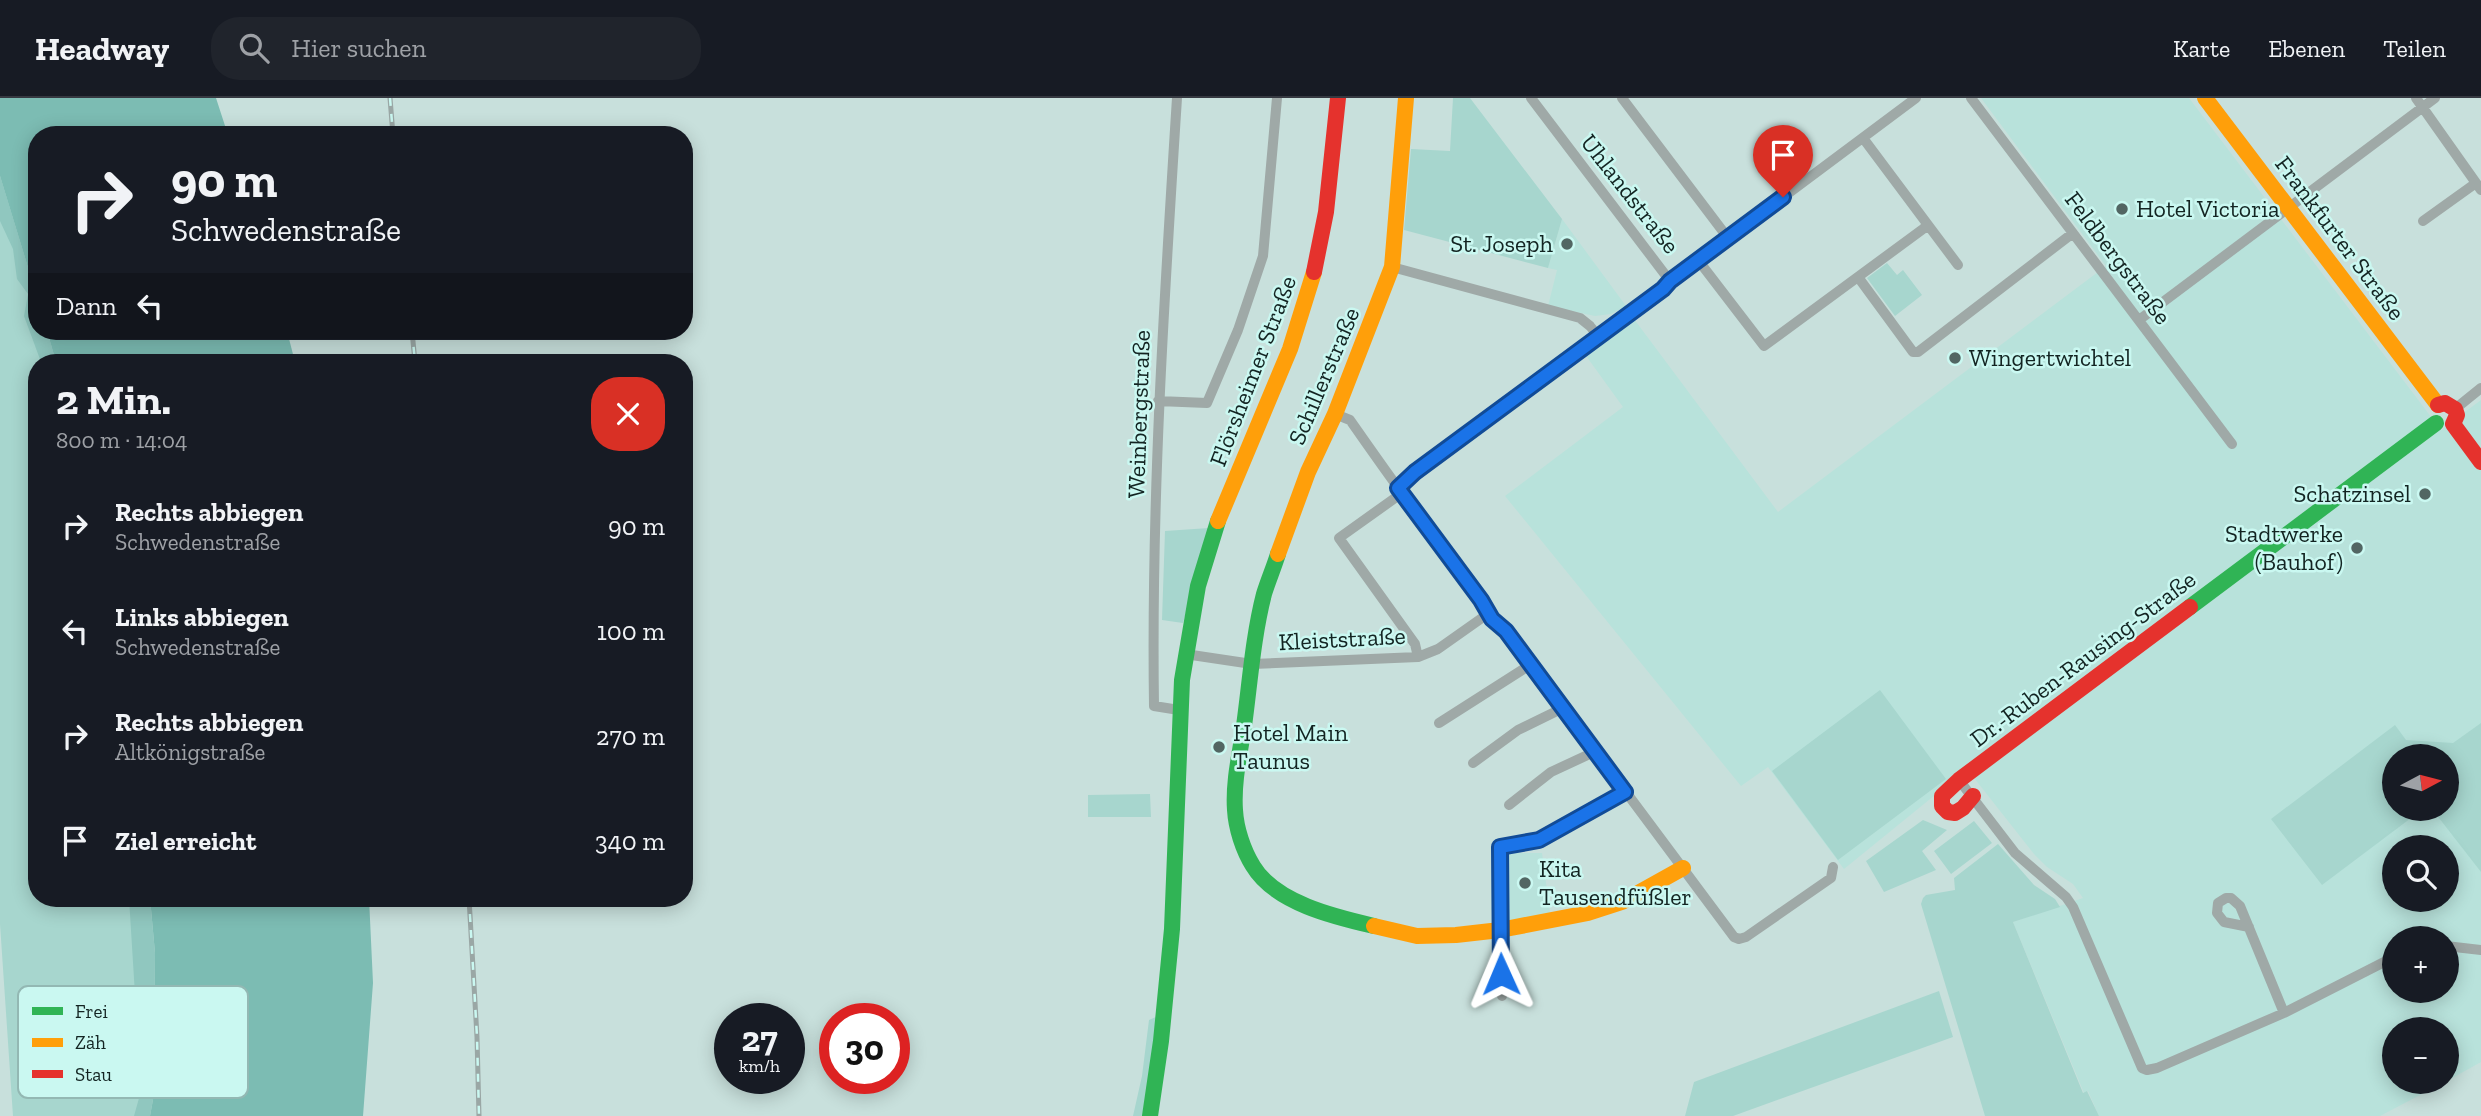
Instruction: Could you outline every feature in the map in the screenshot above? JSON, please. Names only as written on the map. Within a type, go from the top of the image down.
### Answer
[{"type":"street","name":"Weinbergstraße","points":[[1177,98],[1158,401],[1153,630],[1154,706],[1179,710]]},
{"type":"street","points":[[1158,401],[1207,403],[1238,330],[1263,256],[1277,98]]},
{"type":"street","name":"Flörsheimer Straße","points":[[1150,1116],[1166,1007],[1176,831],[1179,710],[1185,654],[1212,539],[1276,386],[1311,286],[1325,226],[1339,98]]},
{"type":"street","name":"Schillerstraße","points":[[1406,98],[1392,267],[1335,414],[1308,472],[1264,594],[1242,734],[1234,811],[1247,855],[1261,876],[1287,896],[1324,914],[1418,936],[1500,930],[1588,913],[1622,902],[1683,868]]},
{"type":"street","name":"Uhlandstraße","points":[[1531,98],[1670,281]]},
{"type":"street","points":[[1622,98],[1728,238]]},
{"type":"street","points":[[1418,657],[1415,644],[1339,538],[1400,490],[1415,472],[1916,98]]},
{"type":"street","name":"Feldbergstraße","points":[[1971,98],[2232,444]]},
{"type":"street","name":"Frankfurter Straße","points":[[2205,98],[2438,405],[2433,416],[2448,419]]},
{"type":"street","points":[[2139,320],[2288,209],[2419,102],[2435,98]]},
{"type":"street","points":[[2419,102],[2479,187],[2423,221]]},
{"type":"street","points":[[1863,138],[1958,265]]},
{"type":"street","points":[[1698,260],[1763,346],[1928,225]]},
{"type":"street","points":[[1858,277],[1913,352],[1917,352],[2073,233]]},
{"type":"street","points":[[1392,267],[1580,318],[1598,336]]},
{"type":"street","points":[[2481,388],[2448,419],[2481,462]]},
{"type":"street","points":[[1335,414],[1350,421],[1489,613],[1506,631],[1561,709],[1734,937],[1746,937],[1831,878],[1833,867]]},
{"type":"street","name":"Dr.-Ruben-Rausing-Straße","points":[[1973,796],[1960,812],[1950,813],[1942,807],[1942,796],[1959,780],[2448,419]]},
{"type":"street","name":"Kleiststraße","points":[[1185,654],[1252,664],[1418,657],[1438,649],[1489,613]]},
{"type":"street","points":[[1439,723],[1530,666]]},
{"type":"street","points":[[1473,763],[1518,730],[1561,709]]},
{"type":"street","points":[[1509,805],[1551,772],[1594,752]]},
{"type":"street","name":"Dr.-Ruben-Rausing-Straße","points":[[1959,780],[2015,853],[2073,906],[2138,1064],[2147,1070],[2284,1013]]},
{"type":"street","points":[[1502,996],[1500,847],[1539,840],[1625,792]]},
{"type":"street","points":[[2249,927],[2284,1013],[2382,963]]},
{"type":"street","points":[[2459,947],[2481,950]]},
{"type":"shaded area","points":[[0,98],[216,98],[225,126],[28,126],[28,268],[0,176]]},
{"type":"shaded area","points":[[1453,98],[1470,98],[1562,219],[1548,268],[1404,230],[1411,149],[1450,151]]},
{"type":"shaded area","points":[[1981,98],[2189,98],[2441,430],[2481,400],[2481,1062],[2459,1074],[2459,1017],[2382,1017],[2382,1094],[2422,1094],[2380,1116],[2099,1116],[2088,1091],[2084,1093],[2013,922],[2083,898],[2073,884],[2047,867],[2034,854],[1967,769],[1844,869],[1768,767],[1741,786],[1505,496],[1623,407],[1584,353],[1634,319],[1778,512],[2106,266]]},
{"type":"shaded area","points":[[0,176],[28,268],[28,340],[50,340],[54,354],[28,354],[28,907],[150,907],[150,986],[18,986],[18,1098],[150,1098],[150,1116],[13,1116],[0,924]]},
{"type":"shaded area","points":[[0,176],[28,268],[28,294],[17,279],[13,249],[0,221]]},
{"type":"shaded area","name":"St. Joseph","points":[[1562,219],[1626,306],[1611,314],[1595,316],[1548,306],[1557,270],[1548,268]]},
{"type":"shaded area","points":[[1887,263],[1897,275],[1903,270],[1922,295],[1895,316],[1867,278]]},
{"type":"shaded area","points":[[28,294],[28,327],[24,316]]},
{"type":"shaded area","points":[[33,340],[50,340],[54,354],[38,354]]},
{"type":"shaded area","points":[[50,340],[289,340],[293,354],[54,354]]},
{"type":"shaded area","points":[[1209,528],[1183,623],[1162,620],[1165,531]]},
{"type":"shaded area","points":[[1880,690],[1946,779],[1838,860],[1772,771]]},
{"type":"shaded area","points":[[2481,723],[2481,872],[2459,844],[2459,835],[2452,835],[2441,821],[2459,821],[2459,744],[2382,744],[2382,821],[2407,821],[2388,835],[2382,835],[2382,840],[2322,885],[2271,819],[2395,725],[2406,740],[2453,743]]},
{"type":"shaded area","points":[[1150,794],[1151,817],[1088,817],[1088,795]]},
{"type":"shaded area","points":[[1923,820],[1947,830],[1922,851],[1936,870],[1884,892],[1866,861]]},
{"type":"shaded area","points":[[1974,821],[1992,843],[1951,874],[1934,851]]},
{"type":"shaded area","points":[[1998,844],[2034,885],[2055,899],[2060,907],[2013,922],[2083,1093],[2087,1091],[2099,1116],[1985,1116],[1921,904],[1926,895],[1955,890],[1954,878]]},
{"type":"shaded area","name":"Kita Tausendfüßler","points":[[1505,853],[1542,853],[1550,913],[1505,924]]},
{"type":"shaded area","points":[[130,907],[151,907],[155,986],[134,986]]},
{"type":"shaded area","points":[[151,907],[369,907],[373,983],[363,1116],[150,1116],[153,1098],[248,1098],[248,986],[155,986]]},
{"type":"shaded area","points":[[1939,991],[1953,1037],[1733,1116],[1685,1116],[1694,1082]]},
{"type":"shaded area","points":[[1158,1016],[1142,1116],[1133,1116],[1142,1076],[1149,1020]]},
{"type":"shaded area","points":[[139,1098],[153,1098],[150,1116],[134,1116]]},
{"type":"railway","points":[[390,98],[392,126]]},
{"type":"railway","points":[[413,340],[414,354]]},
{"type":"railway","points":[[470,907],[479,1116]]},
{"type":"traffic: fast","points":[[2190,607],[2436,423]]},
{"type":"traffic: fast","points":[[1150,1116],[1161,1041],[1172,929],[1182,680],[1198,586],[1218,521]]},
{"type":"traffic: fast","points":[[1278,554],[1264,594],[1254,643],[1235,789],[1238,831],[1253,866],[1276,890],[1307,907],[1374,926]]},
{"type":"traffic: slow","points":[[1278,554],[1308,472],[1335,414],[1392,267],[1406,98]]},
{"type":"traffic: slow","points":[[2205,98],[2438,405]]},
{"type":"traffic: slow","points":[[1218,521],[1290,349],[1314,272]]},
{"type":"traffic: slow","points":[[1374,926],[1417,936],[1500,930],[1588,913],[1622,902],[1683,868]]},
{"type":"traffic: jam","points":[[1314,272],[1326,212],[1338,98]]},
{"type":"traffic: jam","points":[[2438,405],[2445,403],[2455,409],[2457,415],[2453,424]]},
{"type":"traffic: jam","points":[[2453,424],[2481,462]]},
{"type":"traffic: jam","points":[[1973,796],[1955,813],[1948,812],[1942,806],[1942,796],[1959,780],[2190,607]]},
{"type":"place","name":"Hotel Victoria","points":[[2122,209]]},
{"type":"place","name":"St. Joseph","points":[[1567,244]]},
{"type":"place","name":"Wingertwichtel","points":[[1955,358]]},
{"type":"place","name":"Schatzinsel","points":[[2425,494]]},
{"type":"place","name":"Stadtwerke (Bauhof)","points":[[2357,548]]},
{"type":"place","name":"Hotel Main Taunus","points":[[1219,747]]},
{"type":"place","name":"Kita Tausendfüßler","points":[[1525,883]]},
{"type":"route","points":[[1501,974],[1500,847],[1539,840],[1625,792],[1561,709],[1506,631],[1492,619],[1481,600],[1398,488],[1415,472],[1783,197]]}]
